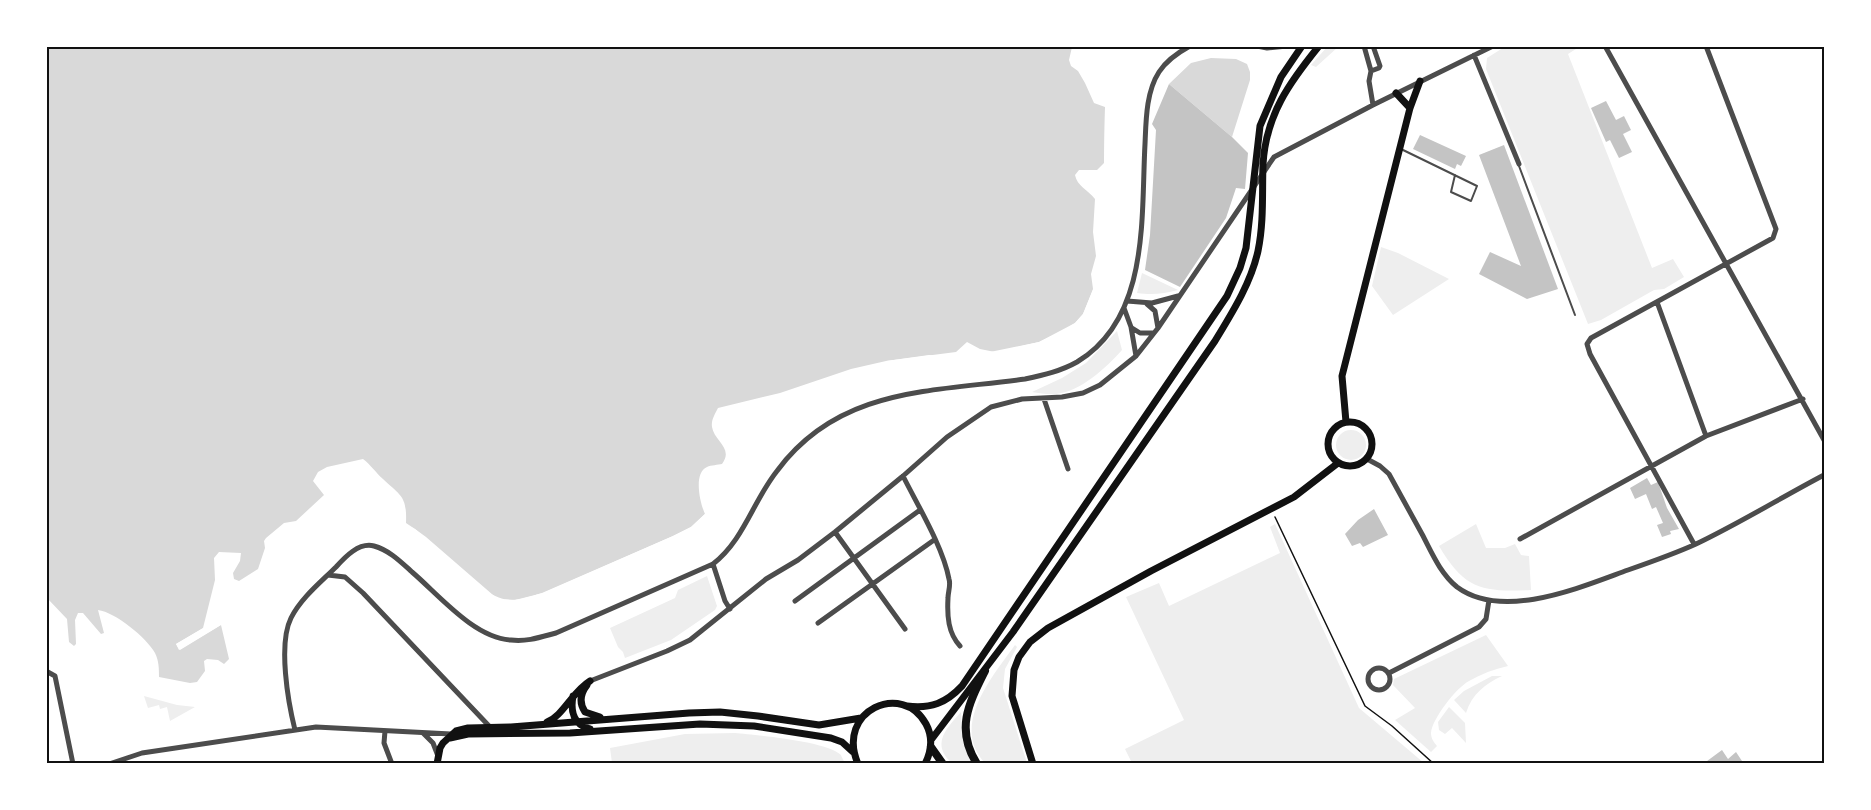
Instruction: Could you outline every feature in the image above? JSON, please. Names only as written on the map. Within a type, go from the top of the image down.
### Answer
[{"type":"highway","points":[[977,764],[967,742],[965,722],[969,702],[985,671]]},
{"type":"highway","points":[[931,744],[943,764]]},
{"type":"main road","points":[[858,764],[853,752],[852,740],[861,718],[870,710],[882,705],[894,704],[921,708],[933,706],[953,696],[962,686],[1227,296],[1240,268],[1250,223],[1260,126],[1281,77],[1302,46]]},
{"type":"main road","points":[[925,764],[931,744],[985,671],[1215,341],[1238,302],[1258,252],[1262,218],[1263,161],[1275,110],[1290,82],[1319,46]]},
{"type":"main road","points":[[1346,422],[1342,376],[1410,108],[1420,81]]},
{"type":"main road","points":[[1396,93],[1410,108]]},
{"type":"main road","points":[[1346,422],[1357,423],[1369,433],[1372,447],[1367,459],[1352,466],[1338,463],[1330,455],[1328,446],[1334,429],[1346,422]]},
{"type":"main road","points":[[1033,764],[1012,696],[1014,670],[1019,657],[1030,642],[1048,628],[1294,497],[1338,463]]},
{"type":"main road","points":[[539,724],[551,720],[574,694],[590,681]]},
{"type":"main road","points":[[590,681],[581,697],[581,705],[585,712],[594,716],[618,718]]},
{"type":"main road","points":[[574,694],[572,713],[577,722],[587,729],[600,731]]},
{"type":"main road","points":[[907,706],[924,720],[929,729],[931,744]]},
{"type":"main road","points":[[437,760],[440,748],[449,736],[462,728],[720,712],[819,725],[861,718]]},
{"type":"main road","points":[[449,736],[537,735],[700,724],[754,726],[831,738],[842,742],[853,752]]},
{"type":"street","points":[[295,730],[284,654],[286,630],[298,605],[356,550],[373,546],[393,556],[477,628],[493,637],[532,640],[556,633],[713,564],[730,550],[776,472],[787,458],[808,437],[838,416],[865,405],[901,396],[1025,380],[1063,369],[1078,361],[1103,340],[1127,301],[1139,253],[1146,120],[1152,87],[1159,72],[1168,61],[1190,46]]},
{"type":"street","points":[[1257,46],[1267,48],[1287,46]]},
{"type":"street","points":[[1364,46],[1371,70],[1369,81],[1373,105]]},
{"type":"street","points":[[1371,70],[1380,66],[1373,46]]},
{"type":"street","points":[[590,681],[690,640],[766,579],[798,560],[835,532],[947,437],[991,406],[1005,402],[1083,393],[1100,385],[1136,356],[1156,330],[1274,157],[1396,93],[1493,46]]},
{"type":"street","points":[[1605,46],[1824,440]]},
{"type":"street","points":[[1694,544],[1590,354],[1587,344],[1591,338],[1773,238],[1776,229],[1706,46]]},
{"type":"street","points":[[1474,55],[1519,164]]},
{"type":"street","points":[[1127,301],[1147,304],[1180,296]]},
{"type":"street","points":[[1656,302],[1706,436]]},
{"type":"street","points":[[1147,304],[1155,311],[1156,330]]},
{"type":"street","points":[[1124,308],[1131,327],[1136,356]]},
{"type":"street","points":[[1131,327],[1140,333],[1156,330]]},
{"type":"street","points":[[1044,399],[1068,469]]},
{"type":"street","points":[[1520,539],[1706,436],[1803,399]]},
{"type":"street","points":[[1367,459],[1380,465],[1389,474],[1448,578],[1467,592],[1489,600],[1528,599],[1562,593],[1694,544],[1824,475]]},
{"type":"street","points":[[903,476],[934,540],[950,582],[948,620],[952,637],[960,646]]},
{"type":"street","points":[[795,601],[920,510]]},
{"type":"street","points":[[835,532],[905,629]]},
{"type":"street","points":[[818,623],[934,540]]},
{"type":"street","points":[[713,564],[725,601],[730,609]]},
{"type":"street","points":[[328,575],[345,577],[363,593],[490,727]]},
{"type":"street","points":[[1389,673],[1479,627],[1486,619],[1489,600]]},
{"type":"street","points":[[1383,668],[1389,673],[1390,680],[1383,689],[1376,689],[1370,684],[1370,673],[1376,669],[1383,668]]},
{"type":"street","points":[[46,671],[55,676],[73,764]]},
{"type":"street","points":[[109,764],[142,753],[316,727],[422,732],[449,736]]},
{"type":"street","points":[[385,731],[384,743],[392,764]]},
{"type":"street","points":[[422,732],[433,743],[437,760]]},
{"type":"lane","points":[[1401,149],[1455,175],[1477,186],[1471,201],[1451,192],[1455,175]]},
{"type":"lane","points":[[1519,164],[1575,315]]},
{"type":"path","points":[[1271,509],[1365,706],[1392,726],[1434,764]]},
{"type":"shaded area","points":[[1506,46],[1579,47],[1568,54],[1652,268],[1673,259],[1684,277],[1664,289],[1654,290],[1601,320],[1588,324],[1486,69],[1487,58]]},
{"type":"shaded area","points":[[47,47],[1072,47],[1069,60],[1071,66],[1078,71],[1094,103],[1105,107],[1104,163],[1097,170],[1079,170],[1075,175],[1080,185],[1095,199],[1093,232],[1096,256],[1091,274],[1093,289],[1083,314],[1075,323],[1039,342],[995,352],[980,349],[967,342],[956,352],[886,361],[851,369],[780,393],[718,408],[712,427],[726,453],[722,464],[707,467],[700,475],[700,496],[705,514],[691,527],[673,536],[527,598],[507,600],[486,591],[406,523],[402,497],[363,459],[327,467],[318,472],[313,481],[324,495],[296,521],[284,523],[266,538],[258,569],[239,581],[234,579],[233,573],[240,561],[241,553],[219,552],[214,558],[215,580],[203,628],[176,644],[180,650],[221,625],[229,659],[224,664],[218,660],[204,661],[205,671],[197,682],[190,683],[159,677],[158,662],[151,647],[113,615],[98,610],[104,633],[101,634],[83,613],[78,613],[75,620],[76,644],[74,646],[69,642],[67,619],[47,598]]},
{"type":"shaded area","points":[[1327,47],[1338,47],[1316,67],[1311,65]]},
{"type":"shaded area","points":[[1211,58],[1236,59],[1247,64],[1250,72],[1250,80],[1232,137],[1169,84],[1191,63]]},
{"type":"shaded area","points":[[1381,247],[1398,253],[1449,279],[1393,315],[1372,286]]},
{"type":"shaded area","points":[[1142,273],[1178,290],[1158,294],[1137,293]]},
{"type":"shaded area","points":[[1117,331],[1122,350],[1092,378],[1065,392],[1050,394],[1032,392],[1062,378],[1086,363]]},
{"type":"shaded area","points":[[1351,430],[1362,434],[1366,445],[1362,456],[1351,460],[1340,456],[1336,445],[1340,434]]},
{"type":"shaded area","points":[[1275,524],[1359,708],[1424,763],[1132,763],[1125,749],[1184,720],[1126,597],[1159,583],[1169,606],[1280,553],[1270,527]]},
{"type":"shaded area","points":[[1476,524],[1486,548],[1505,548],[1515,544],[1521,555],[1529,556],[1531,590],[1487,589],[1467,580],[1457,572],[1439,546]]},
{"type":"shaded area","points":[[707,576],[717,606],[715,610],[671,640],[625,658],[610,628],[675,598],[678,590]]},
{"type":"shaded area","points":[[1486,635],[1508,666],[1474,678],[1452,697],[1432,727],[1432,737],[1437,746],[1431,752],[1395,720],[1415,708],[1393,685],[1394,679]]},
{"type":"shaded area","points":[[1015,645],[1017,647],[1005,669],[1003,688],[1027,763],[985,763],[975,749],[972,733],[973,718],[986,687]]},
{"type":"shaded area","points":[[1492,676],[1502,676],[1480,690],[1466,713],[1454,700],[1464,691]]},
{"type":"shaded area","points":[[144,696],[177,705],[195,707],[170,721],[167,707],[160,709],[159,705],[148,708]]},
{"type":"shaded area","points":[[1449,707],[1465,723],[1466,743],[1452,728],[1445,734],[1439,730],[1438,722]]},
{"type":"shaded area","points":[[961,712],[962,738],[971,763],[952,763],[942,749],[941,743],[946,730]]},
{"type":"shaded area","points":[[735,733],[807,742],[833,750],[841,755],[845,763],[612,763],[610,748],[685,734]]},
{"type":"pier","points":[[1105,107],[1108,108],[1107,163],[1104,167]]},
{"type":"pier","points":[[1095,285],[1096,290],[1085,315],[1077,325],[1066,332],[1039,345],[996,355],[985,353],[1039,342],[1064,330],[1083,314]]},
{"type":"pier","points":[[929,355],[942,356],[885,364],[886,361]]},
{"type":"pier","points":[[707,512],[707,516],[693,529],[674,539],[544,596],[515,603],[498,602],[485,594],[403,523],[426,537],[498,599],[515,600],[543,593],[673,536],[691,527]]},
{"type":"pier","points":[[220,622],[224,623],[179,650],[176,644],[207,626],[205,630],[180,646]]},
{"type":"building","points":[[1169,84],[1248,153],[1245,189],[1236,188],[1226,218],[1180,287],[1145,270],[1150,235],[1156,130],[1152,124]]},
{"type":"building","points":[[1606,101],[1616,120],[1624,116],[1631,130],[1623,134],[1632,152],[1619,158],[1610,140],[1606,142],[1591,108]]},
{"type":"building","points":[[1420,135],[1466,156],[1461,166],[1457,164],[1455,169],[1413,149]]},
{"type":"building","points":[[1504,145],[1558,289],[1527,299],[1479,274],[1490,252],[1521,266],[1479,155]]},
{"type":"building","points":[[1647,478],[1651,485],[1658,482],[1667,508],[1679,529],[1670,531],[1671,534],[1662,537],[1657,525],[1663,523],[1656,507],[1652,509],[1646,494],[1635,499],[1630,488]]},
{"type":"building","points":[[1374,509],[1388,535],[1363,547],[1360,543],[1352,546],[1345,534],[1358,520]]},
{"type":"building","points":[[1722,750],[1728,759],[1736,752],[1744,764],[1703,764]]}]
